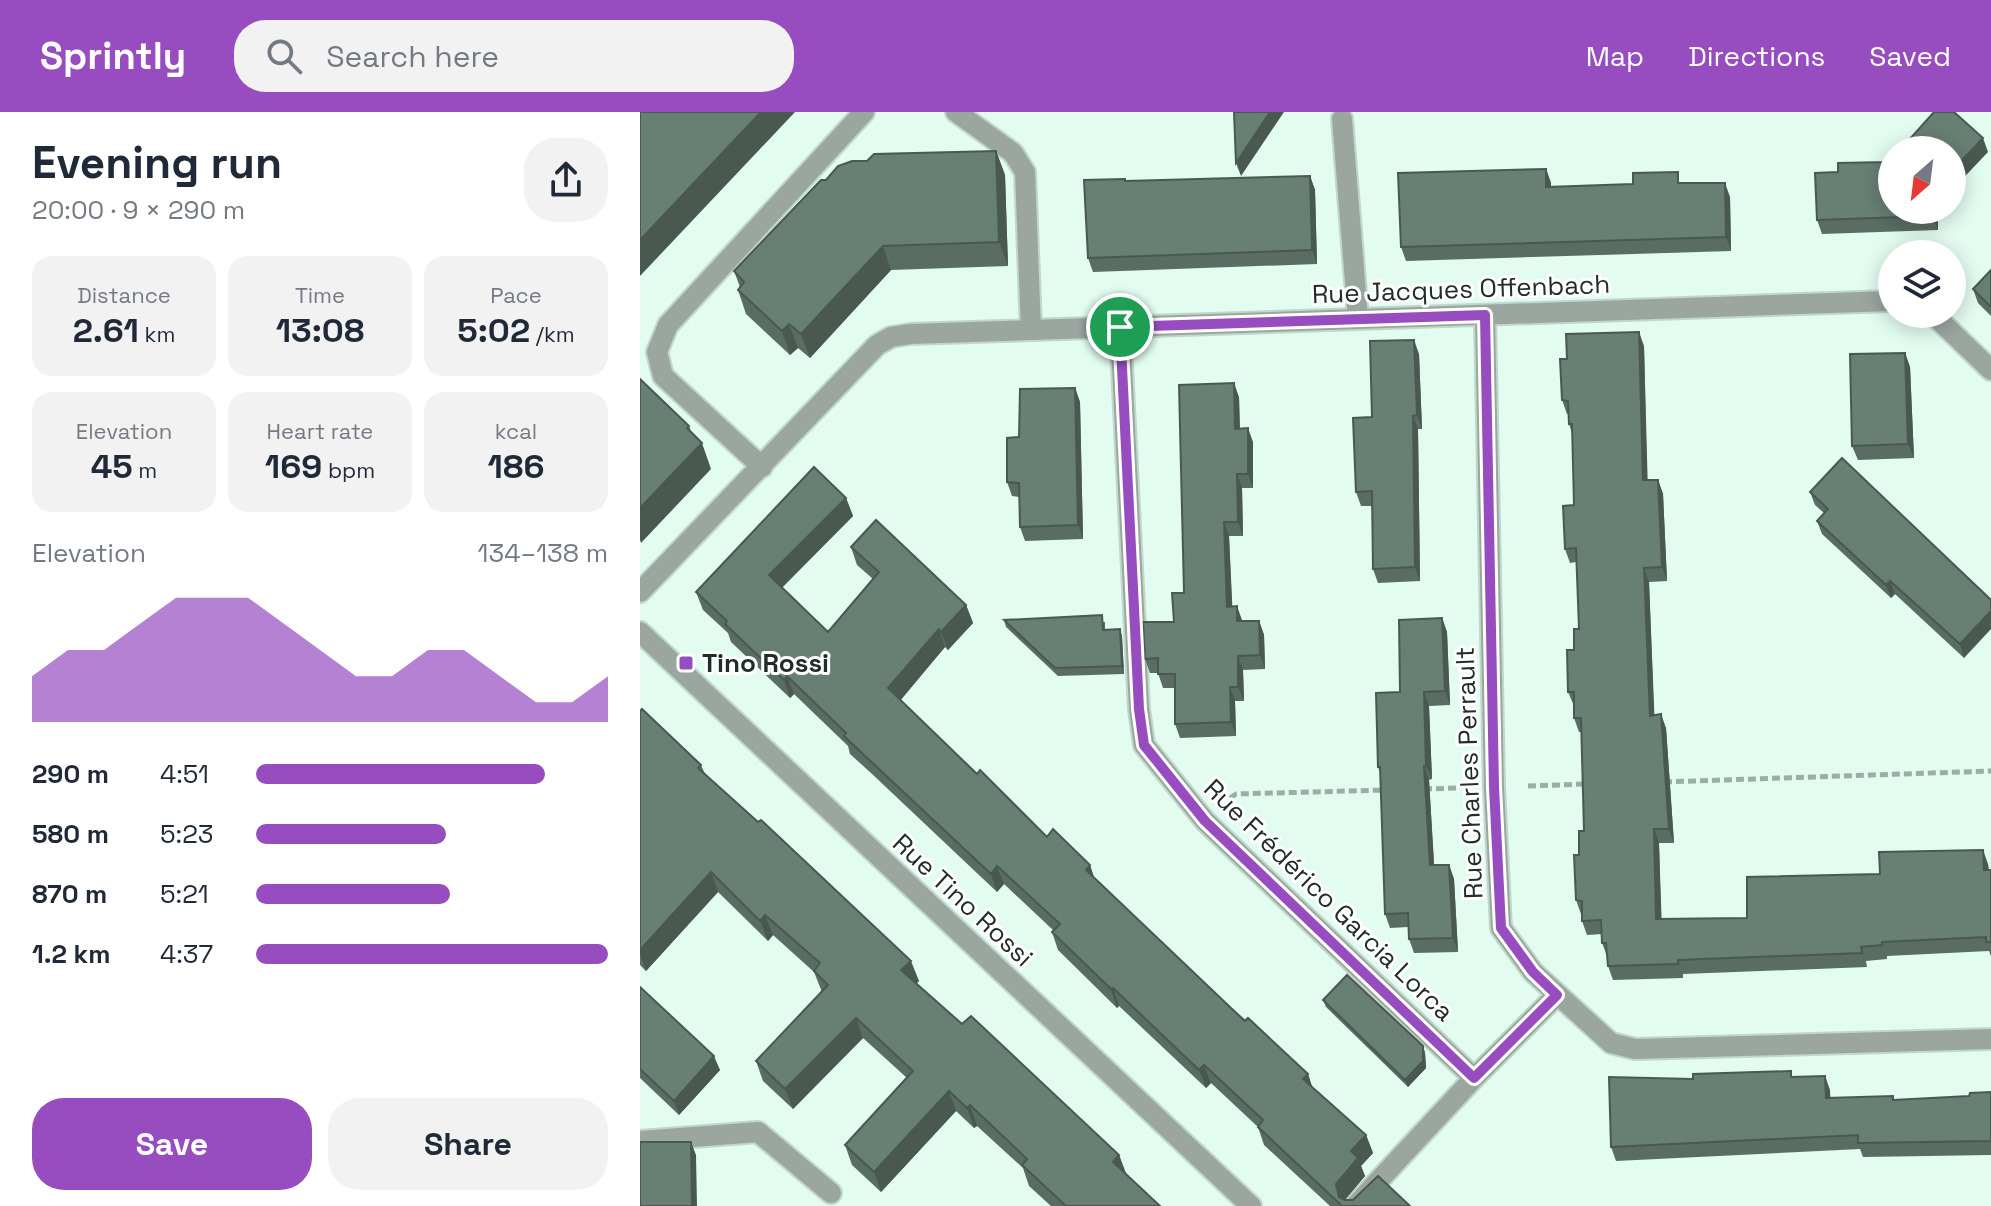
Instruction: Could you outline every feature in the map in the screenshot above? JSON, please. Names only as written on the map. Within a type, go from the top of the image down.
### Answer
[{"type":"street","points":[[762,467],[663,376],[657,352],[668,325],[864,112]]},
{"type":"street","points":[[956,112],[1013,153],[1025,172],[1031,330]]},
{"type":"street","points":[[1342,119],[1358,319]]},
{"type":"street","name":"Rue Jacques Offenbach","points":[[640,592],[877,345],[891,337],[1878,301]]},
{"type":"street","name":"Rue Charles Perrault","points":[[1485,315],[1494,787],[1501,928],[1533,972],[1557,995],[1611,1043],[1635,1049],[1991,1039]]},
{"type":"street","name":"Rue Frédérico Garcia Lorca","points":[[1120,327],[1139,709],[1144,745],[1205,821],[1474,1078]]},
{"type":"street","points":[[1947,328],[1991,370]]},
{"type":"street","name":"Rue Tino Rossi","points":[[640,632],[1251,1206]]},
{"type":"street","points":[[1355,1206],[1474,1078],[1557,995]]},
{"type":"street","points":[[640,1141],[758,1132],[831,1193]]},
{"type":"path","points":[[1659,782],[1991,771]]},
{"type":"path","points":[[1416,789],[1596,784]]},
{"type":"path","points":[[1205,821],[1236,794],[1401,790]]},
{"type":"building","points":[[640,112],[761,112],[640,240]]},
{"type":"building","points":[[1234,112],[1270,112],[1236,163]]},
{"type":"building","points":[[1934,112],[1954,112],[1983,138],[1966,156],[1966,136],[1913,136]]},
{"type":"building","points":[[996,151],[999,242],[883,246],[801,334],[789,324],[782,331],[738,290],[744,282],[734,271],[838,166],[852,161],[867,161],[874,154]]},
{"type":"building","points":[[1878,162],[1878,218],[1817,220],[1815,173],[1838,172],[1838,163]]},
{"type":"building","points":[[1546,169],[1546,187],[1633,184],[1633,173],[1678,172],[1678,183],[1725,183],[1726,237],[1401,247],[1398,173]]},
{"type":"building","points":[[1310,176],[1312,250],[1088,258],[1084,180]]},
{"type":"building","points":[[1991,270],[1991,307],[1973,289]]},
{"type":"building","points":[[1639,332],[1643,480],[1658,480],[1662,567],[1644,568],[1650,716],[1661,714],[1669,829],[1654,829],[1656,919],[1747,918],[1747,877],[1880,874],[1879,852],[1983,850],[1984,870],[1991,870],[1991,942],[1986,942],[1986,937],[1882,942],[1882,945],[1861,947],[1862,953],[1678,960],[1678,964],[1608,966],[1606,943],[1602,943],[1601,920],[1582,921],[1582,901],[1576,900],[1574,855],[1579,855],[1579,831],[1584,831],[1581,718],[1574,718],[1574,692],[1568,692],[1567,650],[1574,650],[1574,629],[1579,629],[1576,548],[1565,549],[1563,506],[1574,505],[1572,424],[1569,424],[1568,401],[1562,400],[1560,359],[1567,359],[1566,334]]},
{"type":"building","points":[[1414,340],[1417,415],[1413,416],[1415,567],[1373,569],[1372,491],[1356,492],[1353,418],[1372,417],[1370,341]]},
{"type":"building","points":[[1905,353],[1908,444],[1852,446],[1850,354]]},
{"type":"building","points":[[640,379],[689,426],[687,428],[702,443],[640,508]]},
{"type":"building","points":[[1234,383],[1235,429],[1248,428],[1248,474],[1237,474],[1238,522],[1224,522],[1227,607],[1237,606],[1237,621],[1259,621],[1260,655],[1238,656],[1238,687],[1230,687],[1231,722],[1175,724],[1175,674],[1158,674],[1158,658],[1145,659],[1143,622],[1174,622],[1172,593],[1184,593],[1179,385]]},
{"type":"building","points":[[1075,388],[1078,525],[1020,527],[1019,483],[1007,482],[1007,438],[1019,437],[1020,389]]},
{"type":"building","points":[[1842,458],[1991,600],[1991,611],[1960,644],[1890,581],[1886,585],[1817,521],[1828,509],[1810,492]]},
{"type":"building","points":[[814,467],[846,498],[769,575],[828,632],[879,572],[851,547],[876,520],[966,605],[941,632],[939,629],[888,688],[977,774],[980,770],[1047,837],[1053,829],[1090,865],[1086,870],[1245,1021],[1248,1018],[1308,1074],[1303,1079],[1366,1135],[1351,1151],[1358,1158],[1336,1184],[1339,1197],[1353,1200],[1378,1176],[1410,1206],[1342,1206],[1258,1127],[1263,1120],[1204,1065],[1199,1070],[1052,932],[1060,924],[997,866],[991,874],[844,736],[846,733],[787,676],[784,680],[725,624],[727,621],[696,592]]},
{"type":"building","points":[[1102,615],[1103,630],[1120,629],[1122,666],[1055,668],[1004,620]]},
{"type":"building","points":[[1442,618],[1445,691],[1424,692],[1424,766],[1430,865],[1449,865],[1453,938],[1409,939],[1408,913],[1385,914],[1376,693],[1400,692],[1399,620]]},
{"type":"building","points":[[642,709],[701,765],[698,768],[758,822],[761,820],[911,961],[901,970],[962,1024],[971,1016],[1119,1155],[1113,1162],[1160,1206],[1066,1206],[1022,1165],[1027,1159],[970,1105],[967,1108],[949,1091],[874,1172],[845,1145],[913,1071],[856,1018],[785,1089],[756,1061],[828,985],[814,971],[820,963],[765,915],[760,921],[711,872],[640,950]]},
{"type":"building","points":[[1347,975],[1423,1046],[1423,1061],[1405,1080],[1323,1000]]},
{"type":"building","points":[[640,987],[714,1056],[674,1101],[640,1069]]},
{"type":"building","points":[[1791,1071],[1791,1077],[1825,1076],[1826,1098],[1893,1096],[1893,1100],[1991,1092],[1991,1141],[1858,1143],[1858,1135],[1611,1147],[1609,1077],[1693,1079],[1693,1074]]},
{"type":"building","points":[[640,1142],[691,1142],[692,1206],[640,1206]]},
{"type":"place","name":"Tino Rossi","points":[[686,663]]},
{"type":"route","points":[[1485,315],[1494,787],[1501,928],[1533,972],[1557,995],[1474,1078],[1205,821],[1144,745],[1139,709],[1120,327],[1485,315]]}]
